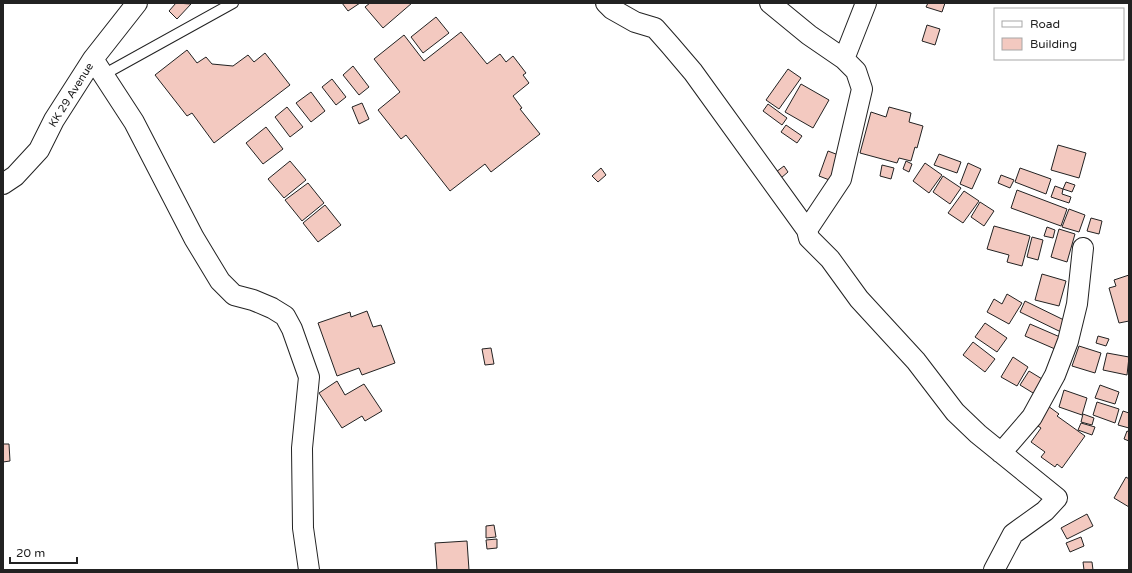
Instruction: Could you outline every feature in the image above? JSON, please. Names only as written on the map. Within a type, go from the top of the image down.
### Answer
[{"type":"street","name":"KK 29 Avenue","points":[[3,184],[15,176],[39,150],[54,120],[98,67],[137,3]]},
{"type":"street","points":[[606,3],[612,9],[635,22],[655,28],[693,72],[807,230],[809,238],[830,259],[859,299],[916,361],[955,412],[978,434],[1057,498],[1045,511],[1012,534],[994,570]]},
{"type":"street","points":[[770,3],[809,35],[844,59],[856,71],[862,89],[841,179],[807,230]]},
{"type":"street","points":[[844,59],[866,3]]},
{"type":"street","points":[[98,67],[134,122],[194,238],[220,281],[234,294],[253,300],[284,316],[292,329],[309,377],[302,448],[303,528],[309,570]]},
{"type":"street","points":[[1001,453],[1032,417],[1055,375],[1068,341],[1077,304],[1083,248]]},
{"type":"lane","points":[[98,67],[233,3]]},
{"type":"building","points":[[176,3],[191,4],[177,19],[169,11]]},
{"type":"building","points":[[342,3],[360,3],[348,11]]},
{"type":"building","points":[[370,3],[412,3],[383,28],[365,7]]},
{"type":"building","points":[[928,3],[945,3],[942,12],[926,7]]},
{"type":"building","points":[[436,17],[449,33],[423,53],[411,37]]},
{"type":"building","points":[[927,25],[940,29],[935,45],[922,41]]},
{"type":"building","points":[[461,32],[487,64],[500,54],[506,62],[513,56],[526,73],[523,75],[529,83],[513,96],[522,108],[520,109],[540,134],[491,172],[485,164],[450,191],[406,135],[401,139],[378,110],[400,92],[374,59],[404,35],[424,61]]},
{"type":"building","points":[[187,50],[197,63],[206,57],[212,64],[233,66],[248,55],[254,62],[265,53],[290,85],[214,143],[192,113],[187,116],[155,75]]},
{"type":"building","points":[[353,66],[369,87],[359,95],[343,75]]},
{"type":"building","points":[[788,69],[801,78],[779,109],[766,100]]},
{"type":"building","points":[[332,79],[346,97],[336,105],[322,87]]},
{"type":"building","points":[[801,84],[829,100],[813,128],[785,112]]},
{"type":"building","points":[[311,92],[325,111],[311,122],[296,103]]},
{"type":"building","points":[[362,103],[369,119],[359,124],[352,107]]},
{"type":"building","points":[[768,104],[787,118],[782,125],[763,111]]},
{"type":"building","points":[[287,107],[303,127],[290,137],[275,117]]},
{"type":"building","points":[[889,107],[911,113],[909,122],[923,126],[917,148],[915,147],[911,161],[899,158],[897,163],[860,153],[871,112],[886,117]]},
{"type":"building","points":[[786,125],[802,136],[797,143],[781,132]]},
{"type":"building","points":[[266,127],[283,149],[263,164],[246,143]]},
{"type":"building","points":[[1058,145],[1086,153],[1079,178],[1051,170]]},
{"type":"building","points":[[828,151],[841,156],[832,181],[819,176]]},
{"type":"building","points":[[939,154],[961,162],[957,173],[934,165]]},
{"type":"building","points":[[290,161],[306,180],[284,198],[268,179]]},
{"type":"building","points":[[906,161],[912,164],[909,172],[903,169]]},
{"type":"building","points":[[925,163],[942,175],[929,193],[913,181]]},
{"type":"building","points":[[968,163],[981,169],[972,189],[960,184]]},
{"type":"building","points":[[882,165],[894,168],[891,179],[880,176]]},
{"type":"building","points":[[784,166],[788,172],[781,178],[776,172]]},
{"type":"building","points":[[601,168],[606,175],[598,182],[592,176]]},
{"type":"building","points":[[1020,168],[1051,179],[1046,194],[1015,182]]},
{"type":"building","points":[[1001,175],[1014,180],[1010,188],[998,183]]},
{"type":"building","points":[[943,176],[961,188],[950,204],[933,192]]},
{"type":"building","points":[[1066,182],[1075,185],[1072,192],[1063,189]]},
{"type":"building","points":[[308,183],[324,203],[302,221],[285,200]]},
{"type":"building","points":[[1055,186],[1063,189],[1062,194],[1071,197],[1069,203],[1051,197]]},
{"type":"building","points":[[1017,190],[1067,209],[1061,226],[1011,208]]},
{"type":"building","points":[[964,191],[979,201],[963,223],[948,213]]},
{"type":"building","points":[[980,202],[994,211],[984,226],[971,217]]},
{"type":"building","points":[[325,205],[341,225],[318,242],[303,223]]},
{"type":"building","points":[[1069,209],[1085,215],[1079,232],[1062,227]]},
{"type":"building","points":[[1091,218],[1102,221],[1099,234],[1087,231]]},
{"type":"building","points":[[994,226],[1030,236],[1022,266],[1007,262],[1009,255],[987,249]]},
{"type":"building","points":[[1047,227],[1055,230],[1053,238],[1044,236]]},
{"type":"building","points":[[1059,229],[1075,234],[1067,262],[1051,257]]},
{"type":"building","points":[[1032,237],[1043,240],[1038,260],[1027,257]]},
{"type":"building","points":[[1042,274],[1066,281],[1059,306],[1035,300]]},
{"type":"building","points":[[1129,275],[1129,321],[1119,323],[1109,288],[1116,286],[1114,280]]},
{"type":"building","points":[[1007,294],[1022,303],[1009,324],[987,312],[994,299],[1002,304]]},
{"type":"building","points":[[1025,301],[1066,321],[1061,332],[1020,312]]},
{"type":"building","points":[[367,311],[373,327],[381,325],[395,363],[362,375],[359,368],[337,376],[318,323],[350,312],[351,317]]},
{"type":"building","points":[[985,323],[1007,338],[997,352],[975,337]]},
{"type":"building","points":[[1030,324],[1060,337],[1055,349],[1025,336]]},
{"type":"building","points":[[1098,336],[1109,339],[1106,346],[1096,343]]},
{"type":"building","points":[[973,342],[995,359],[985,372],[963,355]]},
{"type":"building","points":[[1079,346],[1101,353],[1095,373],[1072,366]]},
{"type":"building","points":[[491,348],[494,364],[485,365],[482,349]]},
{"type":"building","points":[[1107,353],[1129,357],[1127,375],[1103,370]]},
{"type":"building","points":[[1013,357],[1028,367],[1017,386],[1001,377]]},
{"type":"building","points":[[1029,371],[1047,382],[1038,396],[1020,385]]},
{"type":"building","points":[[337,381],[345,395],[364,384],[382,411],[365,421],[362,416],[342,428],[319,393]]},
{"type":"building","points":[[1100,385],[1119,392],[1115,404],[1095,398]]},
{"type":"building","points":[[1064,390],[1087,398],[1082,415],[1059,407]]},
{"type":"building","points":[[1097,402],[1119,409],[1115,423],[1093,415]]},
{"type":"building","points":[[1048,406],[1059,414],[1057,416],[1085,436],[1062,468],[1057,464],[1055,467],[1041,457],[1045,452],[1031,442],[1041,428],[1035,424]]},
{"type":"building","points":[[1123,411],[1129,413],[1129,428],[1118,425]]},
{"type":"building","points":[[1083,414],[1094,418],[1092,425],[1081,422]]},
{"type":"building","points":[[1081,423],[1095,427],[1092,435],[1078,430]]},
{"type":"building","points":[[1127,431],[1129,432],[1129,441],[1124,439]]},
{"type":"building","points":[[3,444],[9,444],[10,461],[3,462]]},
{"type":"building","points":[[1126,477],[1129,479],[1129,507],[1114,498]]},
{"type":"building","points":[[1087,514],[1093,526],[1067,539],[1061,528]]},
{"type":"building","points":[[494,525],[496,537],[486,538],[486,526]]},
{"type":"building","points":[[1081,537],[1084,546],[1070,552],[1066,543]]},
{"type":"building","points":[[497,539],[497,548],[487,549],[486,540]]},
{"type":"building","points":[[467,541],[469,570],[437,570],[435,543]]},
{"type":"building","points":[[1083,562],[1092,562],[1093,570],[1084,570]]}]
